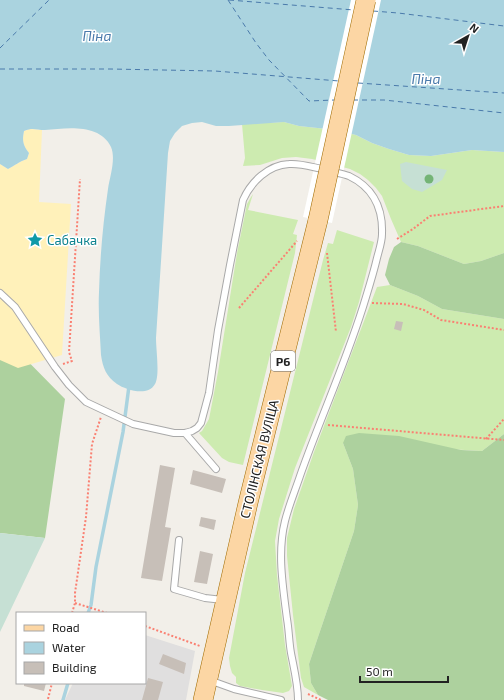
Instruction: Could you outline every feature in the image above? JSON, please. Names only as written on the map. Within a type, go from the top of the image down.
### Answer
[{"type":"main road","name":"СТОЛІНСКАЯ ВУЛІЦА","points":[[203,700],[248,503],[318,220],[366,0]]},
{"type":"lane","points":[[0,293],[15,307],[55,367],[86,402],[133,424],[174,433],[185,433],[197,428],[204,415],[243,200],[254,182],[260,176],[278,166],[288,164],[301,165],[347,176],[361,184],[369,191],[381,214],[382,237],[378,254],[354,335],[292,496],[281,544],[281,568],[284,596],[298,691],[298,700]]},
{"type":"lane","points":[[185,433],[216,469]]},
{"type":"lane","points":[[179,540],[174,589],[206,598],[226,601]]},
{"type":"lane","points":[[208,680],[234,689],[281,700]]},
{"type":"path","points":[[55,367],[72,361],[69,352],[80,179]]},
{"type":"path","points":[[397,239],[430,216],[504,206]]},
{"type":"path","points":[[239,308],[297,240]]},
{"type":"path","points":[[327,253],[336,332]]},
{"type":"path","points":[[365,302],[403,304],[424,310],[441,320],[504,330]]},
{"type":"path","points":[[72,612],[75,603],[75,593],[86,518],[92,444],[103,410]]},
{"type":"path","points":[[486,439],[504,419]]},
{"type":"path","points":[[320,424],[504,440]]},
{"type":"path","points":[[75,603],[104,612]]},
{"type":"path","points":[[146,626],[203,647]]},
{"type":"path","points":[[48,699],[52,684]]},
{"type":"path","points":[[308,694],[321,700]]},
{"type":"shaded area","points":[[146,635],[195,651],[186,700],[65,700],[73,684],[146,684]]},
{"type":"green space","points":[[284,122],[299,126],[336,130],[356,135],[372,143],[409,155],[431,156],[472,150],[504,152],[504,253],[481,261],[464,264],[418,246],[401,242],[382,196],[368,180],[350,169],[312,159],[296,157],[282,158],[260,165],[243,166],[245,158],[242,124]]},
{"type":"green space","points":[[406,162],[447,170],[442,180],[422,192],[412,189],[402,181],[400,164]]},
{"type":"green space","points":[[253,194],[248,210],[298,220],[293,234],[297,235],[295,253],[243,465],[229,462],[222,458],[199,433],[202,431],[209,419],[237,253],[247,204]]},
{"type":"green space","points":[[337,230],[374,242],[351,327],[295,468],[279,519],[275,541],[277,575],[285,645],[292,686],[289,691],[283,693],[240,686],[236,683],[236,677],[232,673],[229,658],[245,573],[323,260],[328,243],[333,244]]},
{"type":"green space","points":[[401,242],[418,246],[464,264],[481,261],[504,253],[504,319],[442,309],[418,296],[390,285],[385,275],[389,259],[394,247]]},
{"type":"green space","points":[[390,285],[418,296],[442,309],[504,319],[504,434],[482,451],[343,443],[353,469],[358,505],[354,531],[309,664],[311,683],[318,695],[304,687],[301,678],[287,556],[287,538],[294,509],[314,452],[377,287]]},
{"type":"green space","points":[[0,333],[65,399],[45,538],[0,533]]},
{"type":"green space","points":[[359,433],[399,436],[461,450],[482,451],[504,434],[504,700],[328,700],[318,695],[311,683],[309,664],[354,531],[358,505],[353,469],[343,443],[346,436]]},
{"type":"green space","points":[[0,533],[45,538],[0,632]]},
{"type":"sand","name":"Сабачка","points":[[30,129],[42,130],[39,202],[71,204],[62,355],[18,368],[0,360],[0,164],[8,169],[27,159],[29,153],[25,148],[23,134],[24,131]]},
{"type":"water","name":"Піна","points":[[0,0],[504,0],[504,152],[472,150],[431,156],[409,155],[372,143],[356,135],[336,130],[299,126],[284,122],[216,126],[202,122],[182,126],[170,141],[168,153],[156,338],[157,375],[155,384],[152,388],[142,391],[131,390],[117,384],[110,378],[104,368],[101,355],[99,279],[108,189],[113,162],[111,147],[106,139],[99,134],[82,129],[30,129],[24,131],[23,138],[24,145],[29,153],[27,159],[8,169],[0,164]]},
{"type":"pier","points":[[351,0],[381,0],[332,223],[303,217]]},
{"type":"building","points":[[396,321],[403,322],[401,331],[394,329]]},
{"type":"building","points":[[160,465],[175,468],[165,527],[171,528],[162,581],[141,578]]},
{"type":"building","points":[[193,470],[226,479],[222,493],[190,484]]},
{"type":"building","points":[[201,517],[216,520],[214,530],[199,526]]},
{"type":"building","points":[[200,551],[213,554],[207,584],[194,582]]},
{"type":"building","points":[[163,654],[186,663],[184,674],[159,664]]},
{"type":"building","points":[[148,678],[163,682],[158,700],[142,700]]},
{"type":"building","points":[[24,684],[46,684],[44,691],[24,686]]},
{"type":"waterway","points":[[88,612],[91,605],[96,567],[123,432],[129,386]]},
{"type":"waterway","points":[[63,700],[68,684]]},
{"type":"ferry route","points":[[0,48],[49,0]]},
{"type":"ferry route","points":[[228,0],[269,60],[309,101],[334,100]]},
{"type":"ferry route","points":[[229,0],[354,10]]},
{"type":"ferry route","points":[[373,11],[504,26]]},
{"type":"ferry route","points":[[0,69],[215,71],[339,81]]},
{"type":"ferry route","points":[[358,83],[504,93]]},
{"type":"ferry route","points":[[353,100],[384,100],[504,113]]},
{"type":"place","name":"Сабачка","points":[[35,240]]}]
